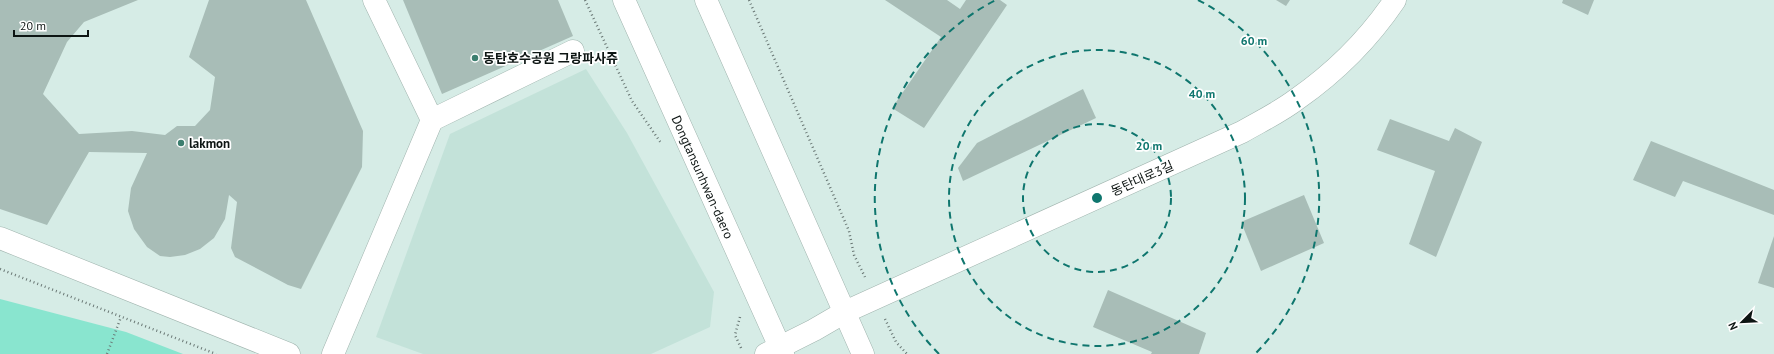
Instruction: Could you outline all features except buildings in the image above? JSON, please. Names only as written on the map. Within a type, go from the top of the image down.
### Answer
[{"type":"street","points":[[374,0],[432,120]]},
{"type":"street","name":"Dongtansunhwan-daero","points":[[624,0],[776,352]]},
{"type":"street","points":[[706,0],[863,354]]},
{"type":"street","name":"동탄대로3길","points":[[776,352],[845,312],[1242,132],[1297,100],[1343,63],[1378,25],[1395,0]]},
{"type":"street","points":[[333,354],[432,120],[573,51]]},
{"type":"street","points":[[0,238],[289,354]]},
{"type":"path","points":[[585,0],[632,101],[665,149]]},
{"type":"path","points":[[749,0],[849,231],[854,255]]},
{"type":"path","points":[[0,269],[216,354]]},
{"type":"path","points":[[740,315],[736,335],[744,354]]},
{"type":"path","points":[[107,354],[121,317]]},
{"type":"path","points":[[896,342],[907,354]]},
{"type":"shaded area","points":[[586,69],[627,133],[714,292],[710,327],[651,354],[423,354],[376,337],[450,134]]},
{"type":"green space","points":[[0,299],[126,332],[183,354],[0,354]]},
{"type":"place","name":"동탄호수공원 그랑파사쥬","points":[[475,58]]},
{"type":"place","name":"lakmon","points":[[181,143]]}]
